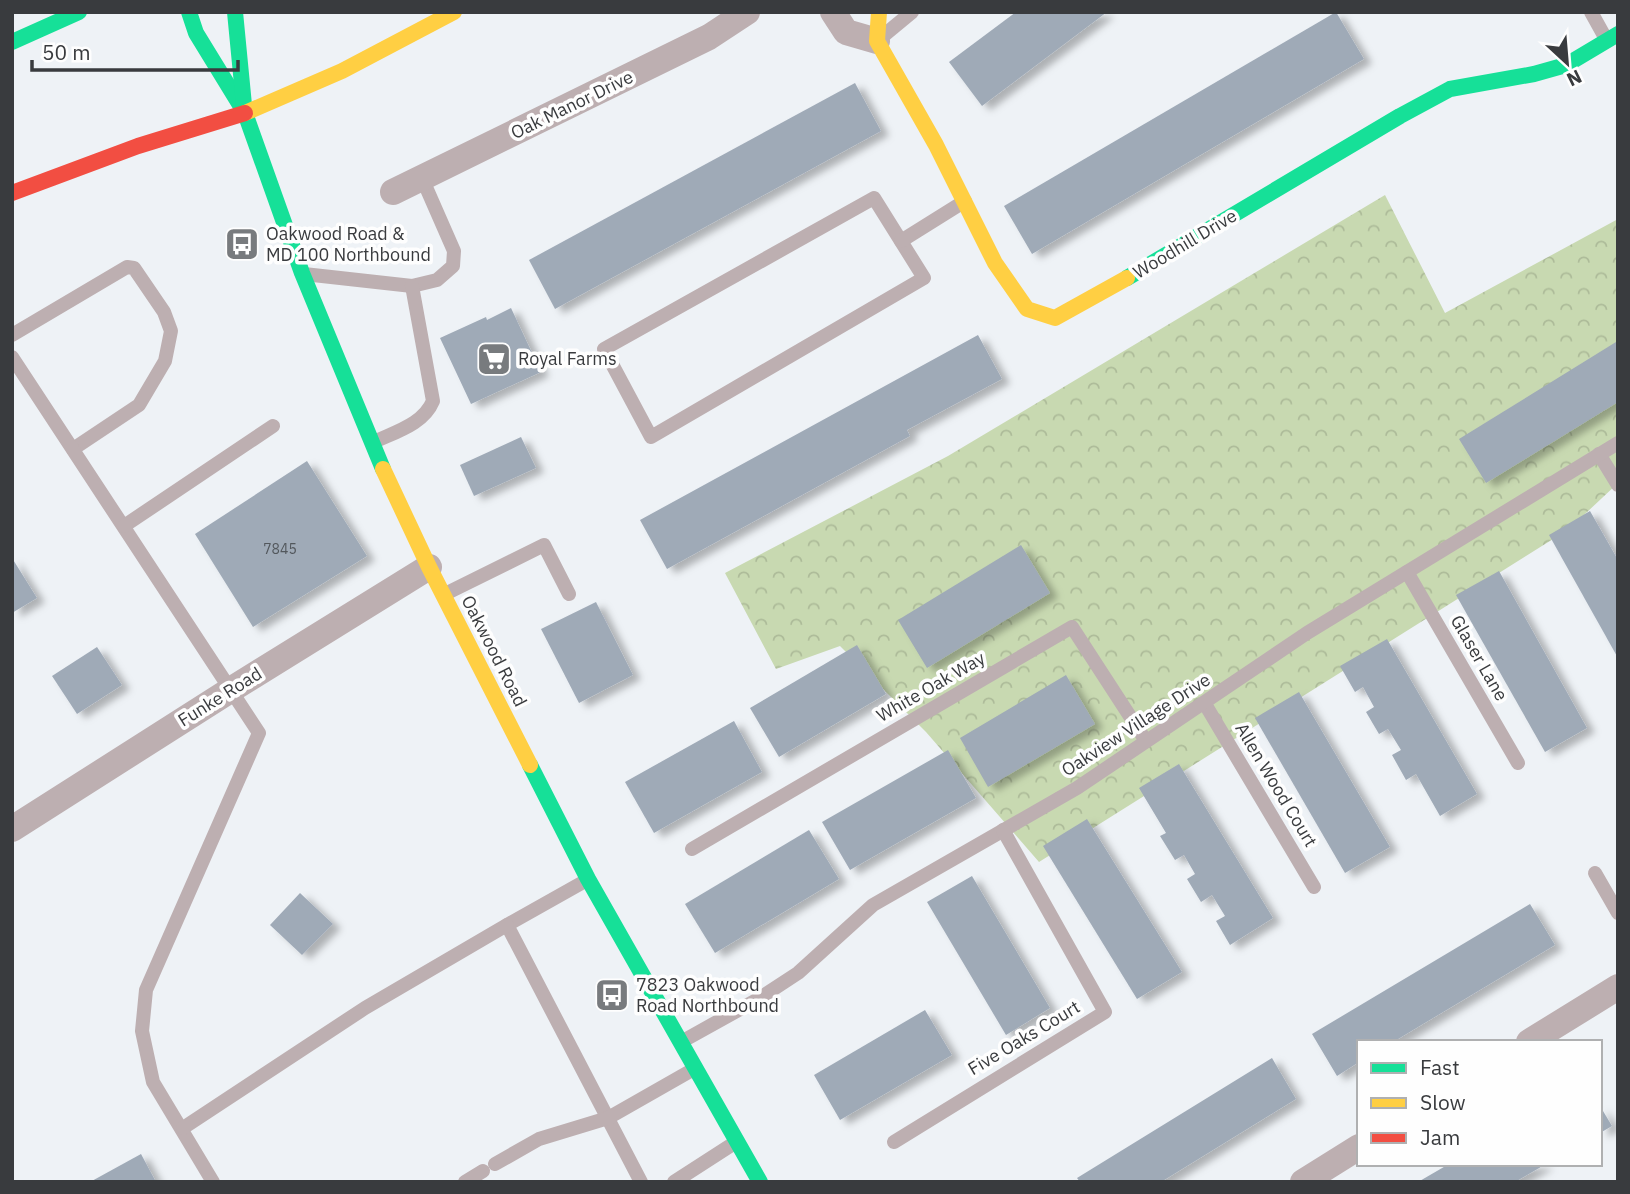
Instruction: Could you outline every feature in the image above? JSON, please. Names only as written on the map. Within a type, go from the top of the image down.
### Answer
[{"type":"main road","points":[[12,42],[79,12]]},
{"type":"main road","name":"Oakwood Road","points":[[189,12],[196,33],[245,113],[302,273],[371,443],[429,567],[588,879],[760,1182]]},
{"type":"main road","name":"Oakwood Road","points":[[234,12],[237,20],[245,113]]},
{"type":"main road","points":[[12,193],[138,146],[245,113],[342,71],[454,12]]},
{"type":"main road","points":[[877,41],[878,12]]},
{"type":"main road","name":"Woodhill Drive","points":[[877,41],[965,201],[995,263],[1027,309],[1055,318],[1450,89],[1534,74],[1566,65],[1612,37]]},
{"type":"street","name":"Oak Manor Drive","points":[[393,192],[709,37],[747,12]]},
{"type":"street","points":[[832,12],[846,32],[877,41]]},
{"type":"street","name":"Funke Road","points":[[12,829],[429,567]]},
{"type":"street","points":[[1532,1040],[1618,986]]},
{"type":"street","points":[[1303,1182],[1357,1148]]},
{"type":"lane","points":[[877,41],[912,12]]},
{"type":"lane","points":[[1591,12],[1612,37]]},
{"type":"lane","points":[[302,273],[412,286],[437,281],[453,266],[454,251],[422,178]]},
{"type":"lane","points":[[874,198],[901,241],[924,278],[651,437],[604,349],[874,198]]},
{"type":"lane","points":[[901,241],[965,201]]},
{"type":"lane","points":[[12,335],[127,267],[134,268],[164,312],[171,331],[165,361],[139,405],[73,449]]},
{"type":"lane","points":[[371,443],[420,420],[429,411],[433,401],[412,286]]},
{"type":"lane","points":[[12,357],[259,733],[146,990],[142,1031],[153,1082],[213,1182]]},
{"type":"lane","points":[[124,526],[274,426]]},
{"type":"lane","name":"Oakview Village Drive","points":[[680,1042],[760,998],[798,972],[873,905],[1077,788],[1307,633],[1618,443]]},
{"type":"lane","points":[[1599,454],[1618,485]]},
{"type":"lane","points":[[444,595],[544,545],[569,594]]},
{"type":"lane","name":"Glaser Lane","points":[[1407,572],[1518,763]]},
{"type":"lane","name":"White Oak Way","points":[[692,849],[1072,627],[1146,741]]},
{"type":"lane","name":"Allen Wood Court","points":[[1205,704],[1314,887]]},
{"type":"lane","name":"Five Oaks Court","points":[[894,1142],[1105,1012],[1003,830]]},
{"type":"lane","points":[[1595,873],[1618,913]]},
{"type":"lane","points":[[183,1128],[365,1008],[588,879]]},
{"type":"lane","points":[[507,925],[641,1182]]},
{"type":"lane","points":[[465,1182],[540,1139],[608,1118],[695,1069]]},
{"type":"lane","points":[[674,1182],[736,1142]]},
{"type":"green space","points":[[1385,195],[1445,313],[1618,219],[1618,483],[1569,529],[1039,862],[926,732],[840,646],[776,669],[725,573],[948,456]]},
{"type":"building","points":[[1016,12],[1107,12],[982,106],[949,62]]},
{"type":"building","points":[[1336,12],[1364,59],[1032,254],[1004,206]]},
{"type":"building","points":[[855,83],[881,131],[555,309],[529,260]]},
{"type":"building","points":[[511,308],[541,372],[471,404],[440,338]]},
{"type":"building","points":[[978,335],[1002,379],[907,430],[910,436],[667,569],[640,520]]},
{"type":"building","points":[[1616,342],[1618,402],[1486,483],[1459,439]]},
{"type":"building","points":[[521,437],[536,468],[474,496],[460,465]]},
{"type":"building","points":[[307,461],[367,556],[253,627],[195,534]]},
{"type":"building","points":[[1590,511],[1618,560],[1618,658],[1549,535]]},
{"type":"building","points":[[1021,545],[1050,593],[927,668],[898,620]]},
{"type":"building","points":[[12,558],[37,598],[12,613]]},
{"type":"building","points":[[1499,571],[1587,728],[1545,752],[1456,595]]},
{"type":"building","points":[[596,602],[633,675],[579,703],[541,629]]},
{"type":"building","points":[[1387,639],[1477,794],[1440,816],[1416,774],[1406,780],[1392,755],[1401,750],[1388,729],[1379,734],[1366,712],[1374,707],[1363,687],[1355,692],[1340,666]]},
{"type":"building","points":[[857,645],[886,694],[779,757],[750,708]]},
{"type":"building","points":[[97,647],[122,685],[77,714],[52,676]]},
{"type":"building","points":[[1066,675],[1095,724],[988,787],[960,738]]},
{"type":"building","points":[[1299,692],[1390,847],[1345,873],[1255,718]]},
{"type":"building","points":[[734,721],[762,772],[654,833],[625,782]]},
{"type":"building","points":[[948,750],[976,798],[850,870],[822,822]]},
{"type":"building","points":[[1179,764],[1273,918],[1230,945],[1216,921],[1225,916],[1212,895],[1201,902],[1187,879],[1195,874],[1184,855],[1175,860],[1160,836],[1166,833],[1139,788]]},
{"type":"building","points":[[1087,819],[1182,972],[1137,999],[1043,846]]},
{"type":"building","points":[[809,830],[839,879],[715,953],[685,904]]},
{"type":"building","points":[[972,876],[1050,1008],[1006,1035],[927,902]]},
{"type":"building","points":[[300,893],[333,924],[302,955],[270,925]]},
{"type":"building","points":[[1530,904],[1555,945],[1396,1040],[1357,1040],[1357,1063],[1337,1076],[1312,1034]]},
{"type":"building","points":[[925,1010],[952,1055],[840,1120],[814,1075]]},
{"type":"building","points":[[1272,1058],[1296,1099],[1161,1182],[1080,1182],[1077,1178]]},
{"type":"building","points":[[1602,1109],[1612,1126],[1602,1132]]},
{"type":"building","points":[[141,1154],[156,1182],[90,1182]]},
{"type":"building","points":[[1446,1166],[1543,1166],[1515,1182],[1418,1182]]},
{"type":"traffic: fast","points":[[12,42],[79,12]]},
{"type":"traffic: fast","points":[[189,12],[196,33],[245,113],[302,273],[383,469]]},
{"type":"traffic: fast","points":[[235,12],[244,105]]},
{"type":"traffic: fast","points":[[1127,278],[1450,89],[1534,74],[1566,65],[1618,34]]},
{"type":"traffic: fast","points":[[530,765],[588,879],[760,1182]]},
{"type":"traffic: slow","points":[[245,113],[342,71],[454,12]]},
{"type":"traffic: slow","points":[[879,12],[877,41],[936,145],[995,263],[1027,309],[1055,318],[1127,278]]},
{"type":"traffic: slow","points":[[383,469],[429,567],[530,765]]},
{"type":"traffic: jam","points":[[12,193],[138,146],[245,113]]},
{"type":"place","name":"Oakwood Road & MD 100 Northbound","points":[[242,244]]},
{"type":"place","name":"Royal Farms","points":[[494,359]]},
{"type":"place","name":"7823 Oakwood Road Northbound","points":[[612,995]]}]
